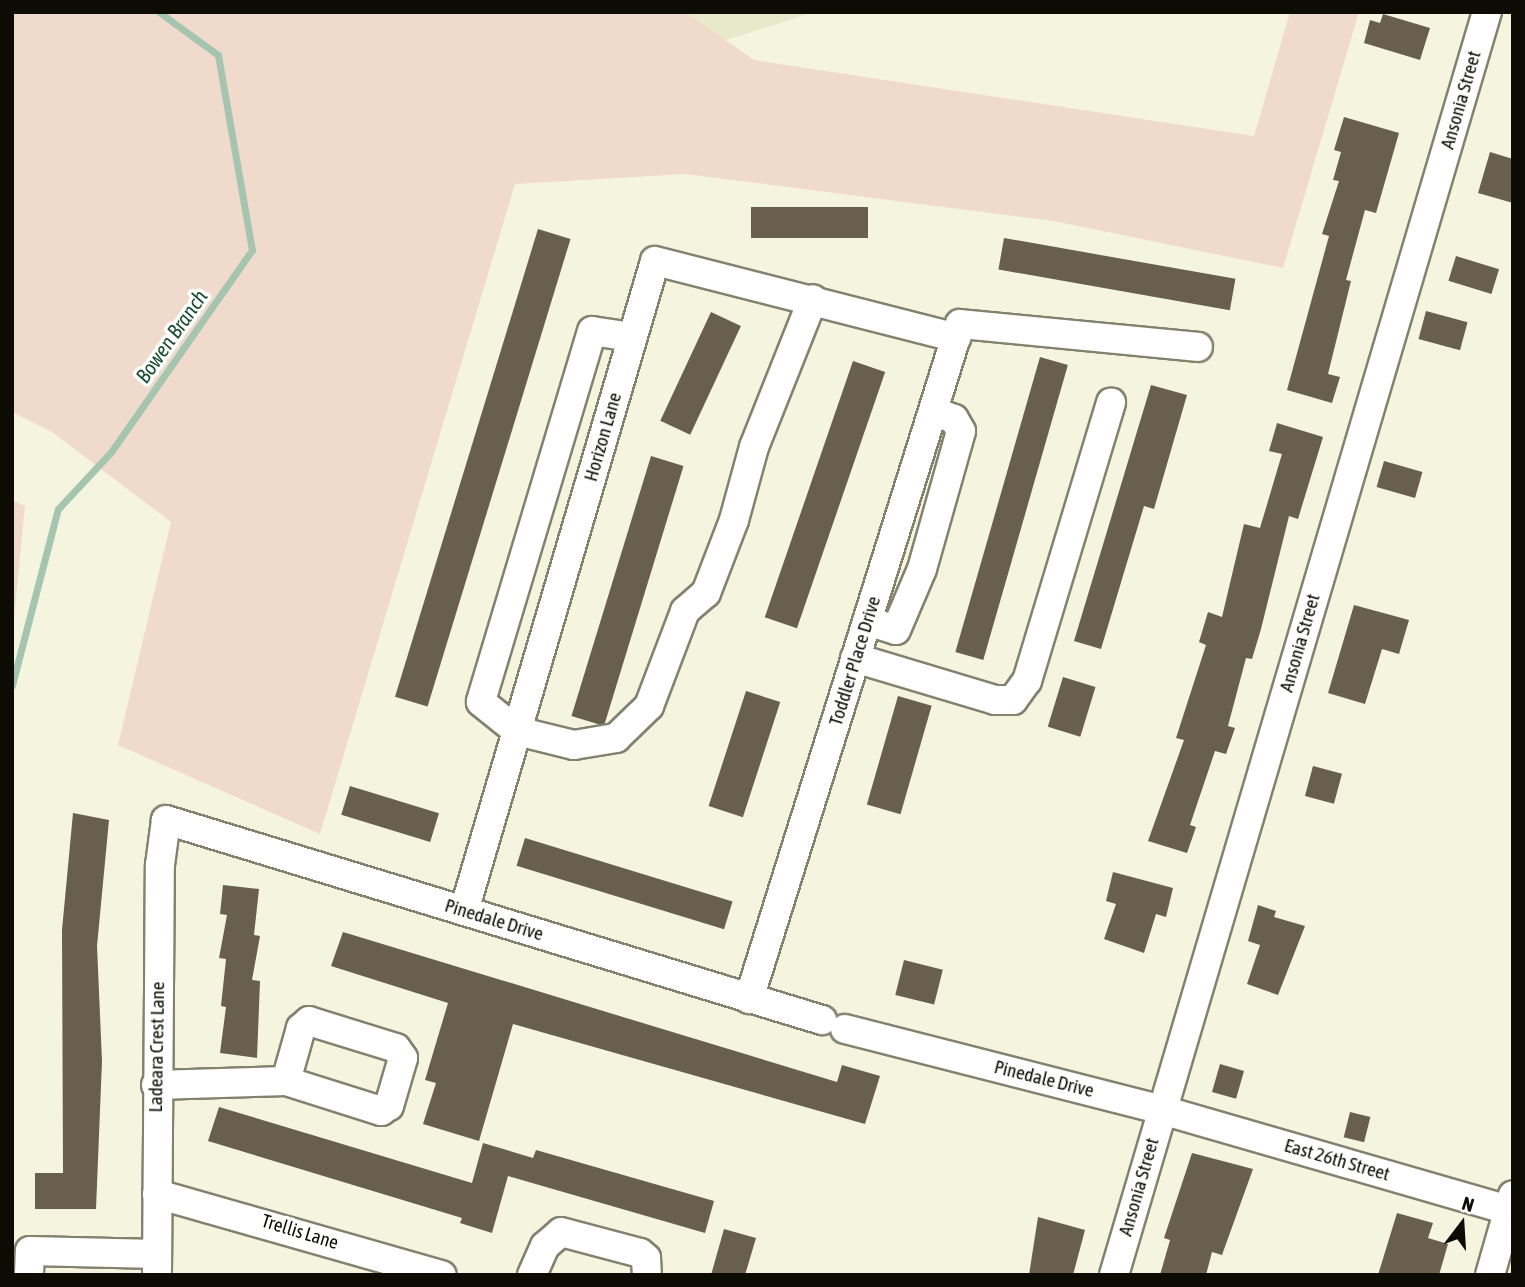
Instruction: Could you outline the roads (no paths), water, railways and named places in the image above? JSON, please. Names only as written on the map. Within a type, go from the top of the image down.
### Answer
[{"type":"street","name":"Ansonia Street","points":[[1114,1275],[1487,12]]},
{"type":"street","name":"Horizon Lane","points":[[464,911],[655,261],[958,331],[1198,346]]},
{"type":"street","points":[[632,337],[592,331],[481,702],[517,731],[574,745],[616,738],[649,706],[685,611],[706,593],[734,520],[754,447],[813,299]]},
{"type":"street","name":"Toddler Place Drive","points":[[749,999],[958,331]]},
{"type":"street","points":[[855,658],[995,700],[1013,700],[1027,681],[1111,402]]},
{"type":"street","name":"Pinedale Drive","points":[[166,820],[833,1024],[1162,1110]]},
{"type":"street","name":"Ladeara Crest Lane","points":[[157,1264],[156,1085],[166,820]]},
{"type":"street","points":[[156,1085],[286,1081]]},
{"type":"street","name":"East 26th Street","points":[[1162,1110],[1511,1205]]},
{"type":"street","name":"Trellis Lane","points":[[157,1194],[442,1275]]},
{"type":"street","points":[[1490,1275],[1511,1205]]},
{"type":"street","points":[[532,1275],[545,1246],[561,1232],[640,1253],[646,1258],[647,1275]]},
{"type":"street","points":[[30,1263],[157,1264]]},
{"type":"waterway","name":"Bowen Branch","points":[[12,685],[58,509],[111,452],[252,250],[218,55],[159,12]]}]
